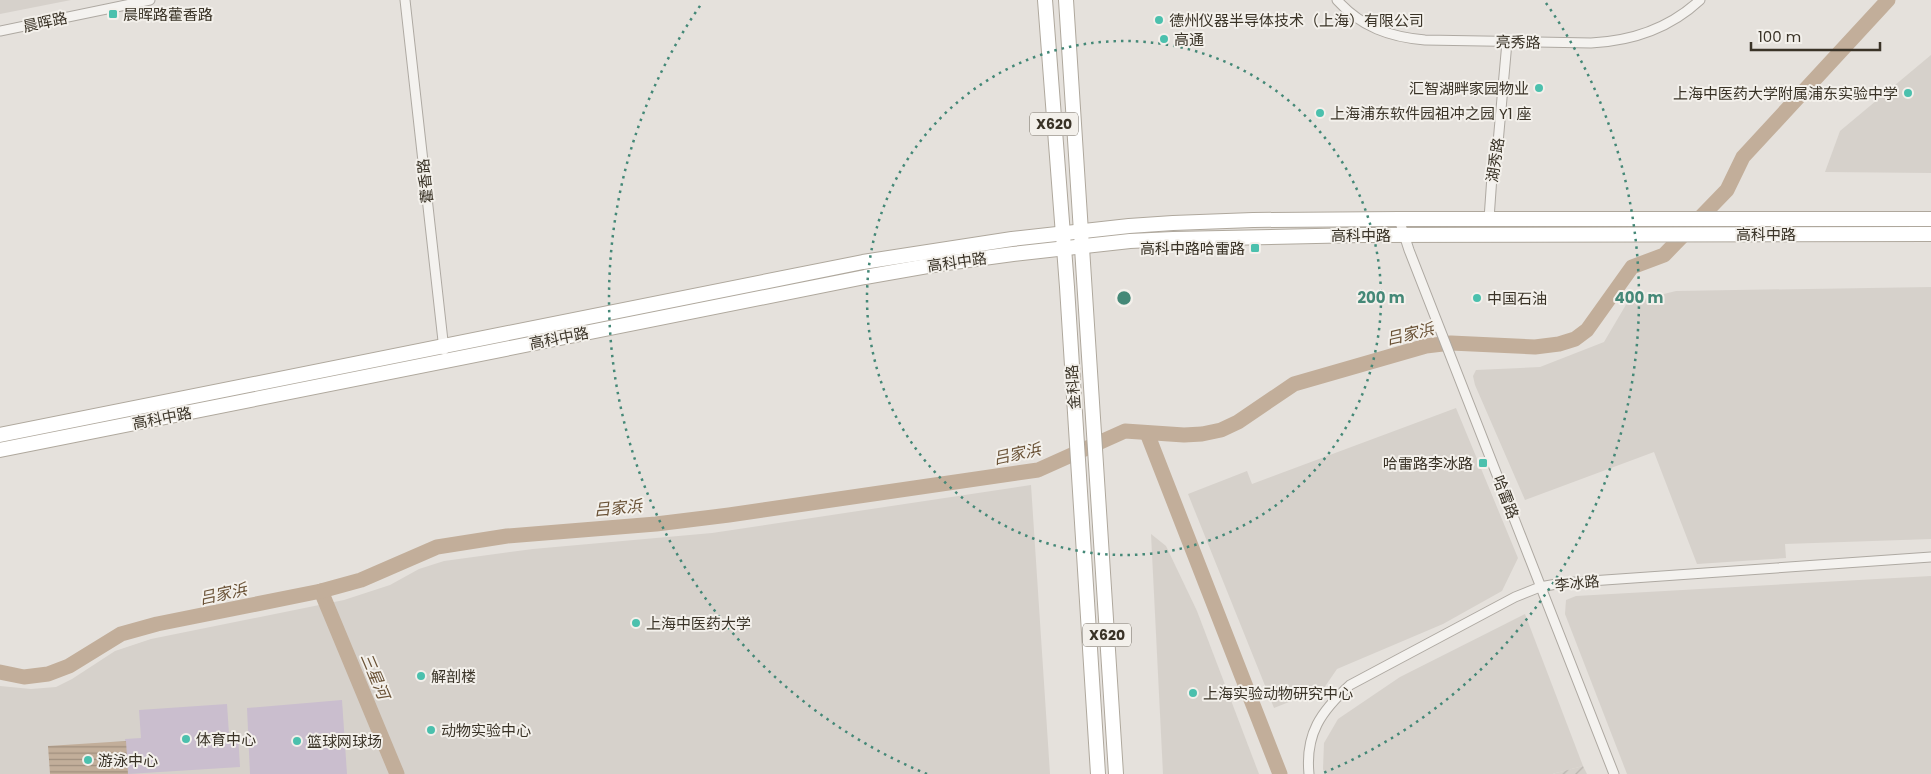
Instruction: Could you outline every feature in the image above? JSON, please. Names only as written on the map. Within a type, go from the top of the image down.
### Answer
[{"type":"main road","name":"金科路","points":[[1045,0],[1064,248],[1098,774]]},
{"type":"main road","name":"金科路","points":[[1066,0],[1116,774]]},
{"type":"main road","name":"高科中路","points":[[0,435],[863,262],[937,249],[1062,233],[1173,223],[1260,220],[1931,219]]},
{"type":"main road","name":"高科中路","points":[[0,450],[865,277],[939,264],[1064,248],[1130,241],[1244,236],[1404,234],[1931,234]]},
{"type":"street","name":"晨晖路","points":[[0,31],[150,0]]},
{"type":"street","name":"藿香路","points":[[405,0],[446,361]]},
{"type":"street","name":"亮秀路","points":[[1336,0],[1349,13],[1366,25],[1384,33],[1403,38],[1591,43],[1618,41],[1636,37],[1680,16],[1696,1]]},
{"type":"street","name":"湖秀路","points":[[1489,219],[1492,176],[1500,128],[1507,42]]},
{"type":"street","name":"哈雷路","points":[[1399,220],[1614,774]]},
{"type":"street","name":"李冰路","points":[[1309,774],[1310,738],[1318,721],[1332,701],[1350,685],[1515,597],[1540,587],[1562,583],[1931,558]]},
{"type":"shaded area","points":[[0,0],[71,0],[0,14]]},
{"type":"shaded area","name":"上海中医药大学附属浦东实验中学","points":[[1931,55],[1931,173],[1825,172],[1840,131]]},
{"type":"shaded area","points":[[1931,287],[1931,539],[1785,544],[1786,558],[1697,564],[1654,452],[1525,500],[1475,385],[1473,376],[1476,370],[1540,367],[1604,342],[1627,303],[1676,291]]},
{"type":"shaded area","points":[[1456,408],[1518,558],[1502,591],[1443,624],[1337,669],[1324,688],[1274,708],[1188,494],[1247,471],[1252,484]]},
{"type":"shaded area","name":"上海中医药大学","points":[[1031,485],[1050,774],[0,774],[0,686],[31,689],[56,687],[72,679],[115,651],[151,639],[344,600],[390,585],[419,569],[444,561],[533,549],[712,533]]},
{"type":"shaded area","name":"上海实验动物研究中心","points":[[1151,534],[1166,546],[1197,611],[1259,774],[1163,774]]},
{"type":"shaded area","points":[[1931,576],[1931,774],[1627,774],[1565,614],[1566,600],[1576,596]]},
{"type":"shaded area","points":[[1525,614],[1583,766],[1552,774],[1325,774],[1323,769],[1324,743],[1338,719],[1400,677]]},
{"type":"shaded area","name":"篮球网球场","points":[[342,700],[347,774],[250,774],[247,708]]},
{"type":"shaded area","name":"体育中心","points":[[227,704],[229,734],[238,733],[240,767],[128,774],[125,739],[141,738],[139,710]]},
{"type":"shaded area","name":"游泳中心","points":[[126,741],[128,774],[50,774],[48,746]]},
{"type":"shaded area","points":[[1583,766],[1587,774],[1552,774]]},
{"type":"waterway","name":"吕家浜","points":[[0,672],[24,677],[48,674],[69,666],[121,634],[157,624],[321,591],[361,580],[437,547],[507,536],[656,524],[729,515],[1038,470],[1125,431],[1184,435],[1221,430],[1238,422],[1294,384],[1426,346],[1451,343],[1535,347],[1559,344],[1575,339],[1587,330],[1632,267],[1664,255],[1727,190],[1743,157],[1888,0]]},
{"type":"waterway","points":[[1147,433],[1280,774]]},
{"type":"waterway","name":"三星河","points":[[321,591],[397,774]]},
{"type":"place","name":"晨晖路藿香路","points":[[113,14]]},
{"type":"place","name":"德州仪器半导体技术（上海）有限公司","points":[[1159,20]]},
{"type":"place","name":"高通","points":[[1164,39]]},
{"type":"place","name":"汇智湖畔家园物业","points":[[1539,88]]},
{"type":"place","name":"上海中医药大学附属浦东实验中学","points":[[1908,93]]},
{"type":"place","name":"上海浦东软件园祖冲之园 Y1 座","points":[[1320,113]]},
{"type":"place","name":"高科中路哈雷路","points":[[1255,248]]},
{"type":"place","name":"中国石油","points":[[1477,298]]},
{"type":"place","name":"哈雷路李冰路","points":[[1483,463]]},
{"type":"place","name":"上海中医药大学","points":[[636,623]]},
{"type":"place","name":"解剖楼","points":[[421,676]]},
{"type":"place","name":"上海实验动物研究中心","points":[[1193,693]]},
{"type":"place","name":"动物实验中心","points":[[431,730]]},
{"type":"place","name":"体育中心","points":[[186,739]]},
{"type":"place","name":"篮球网球场","points":[[297,741]]},
{"type":"place","name":"游泳中心","points":[[88,760]]}]
